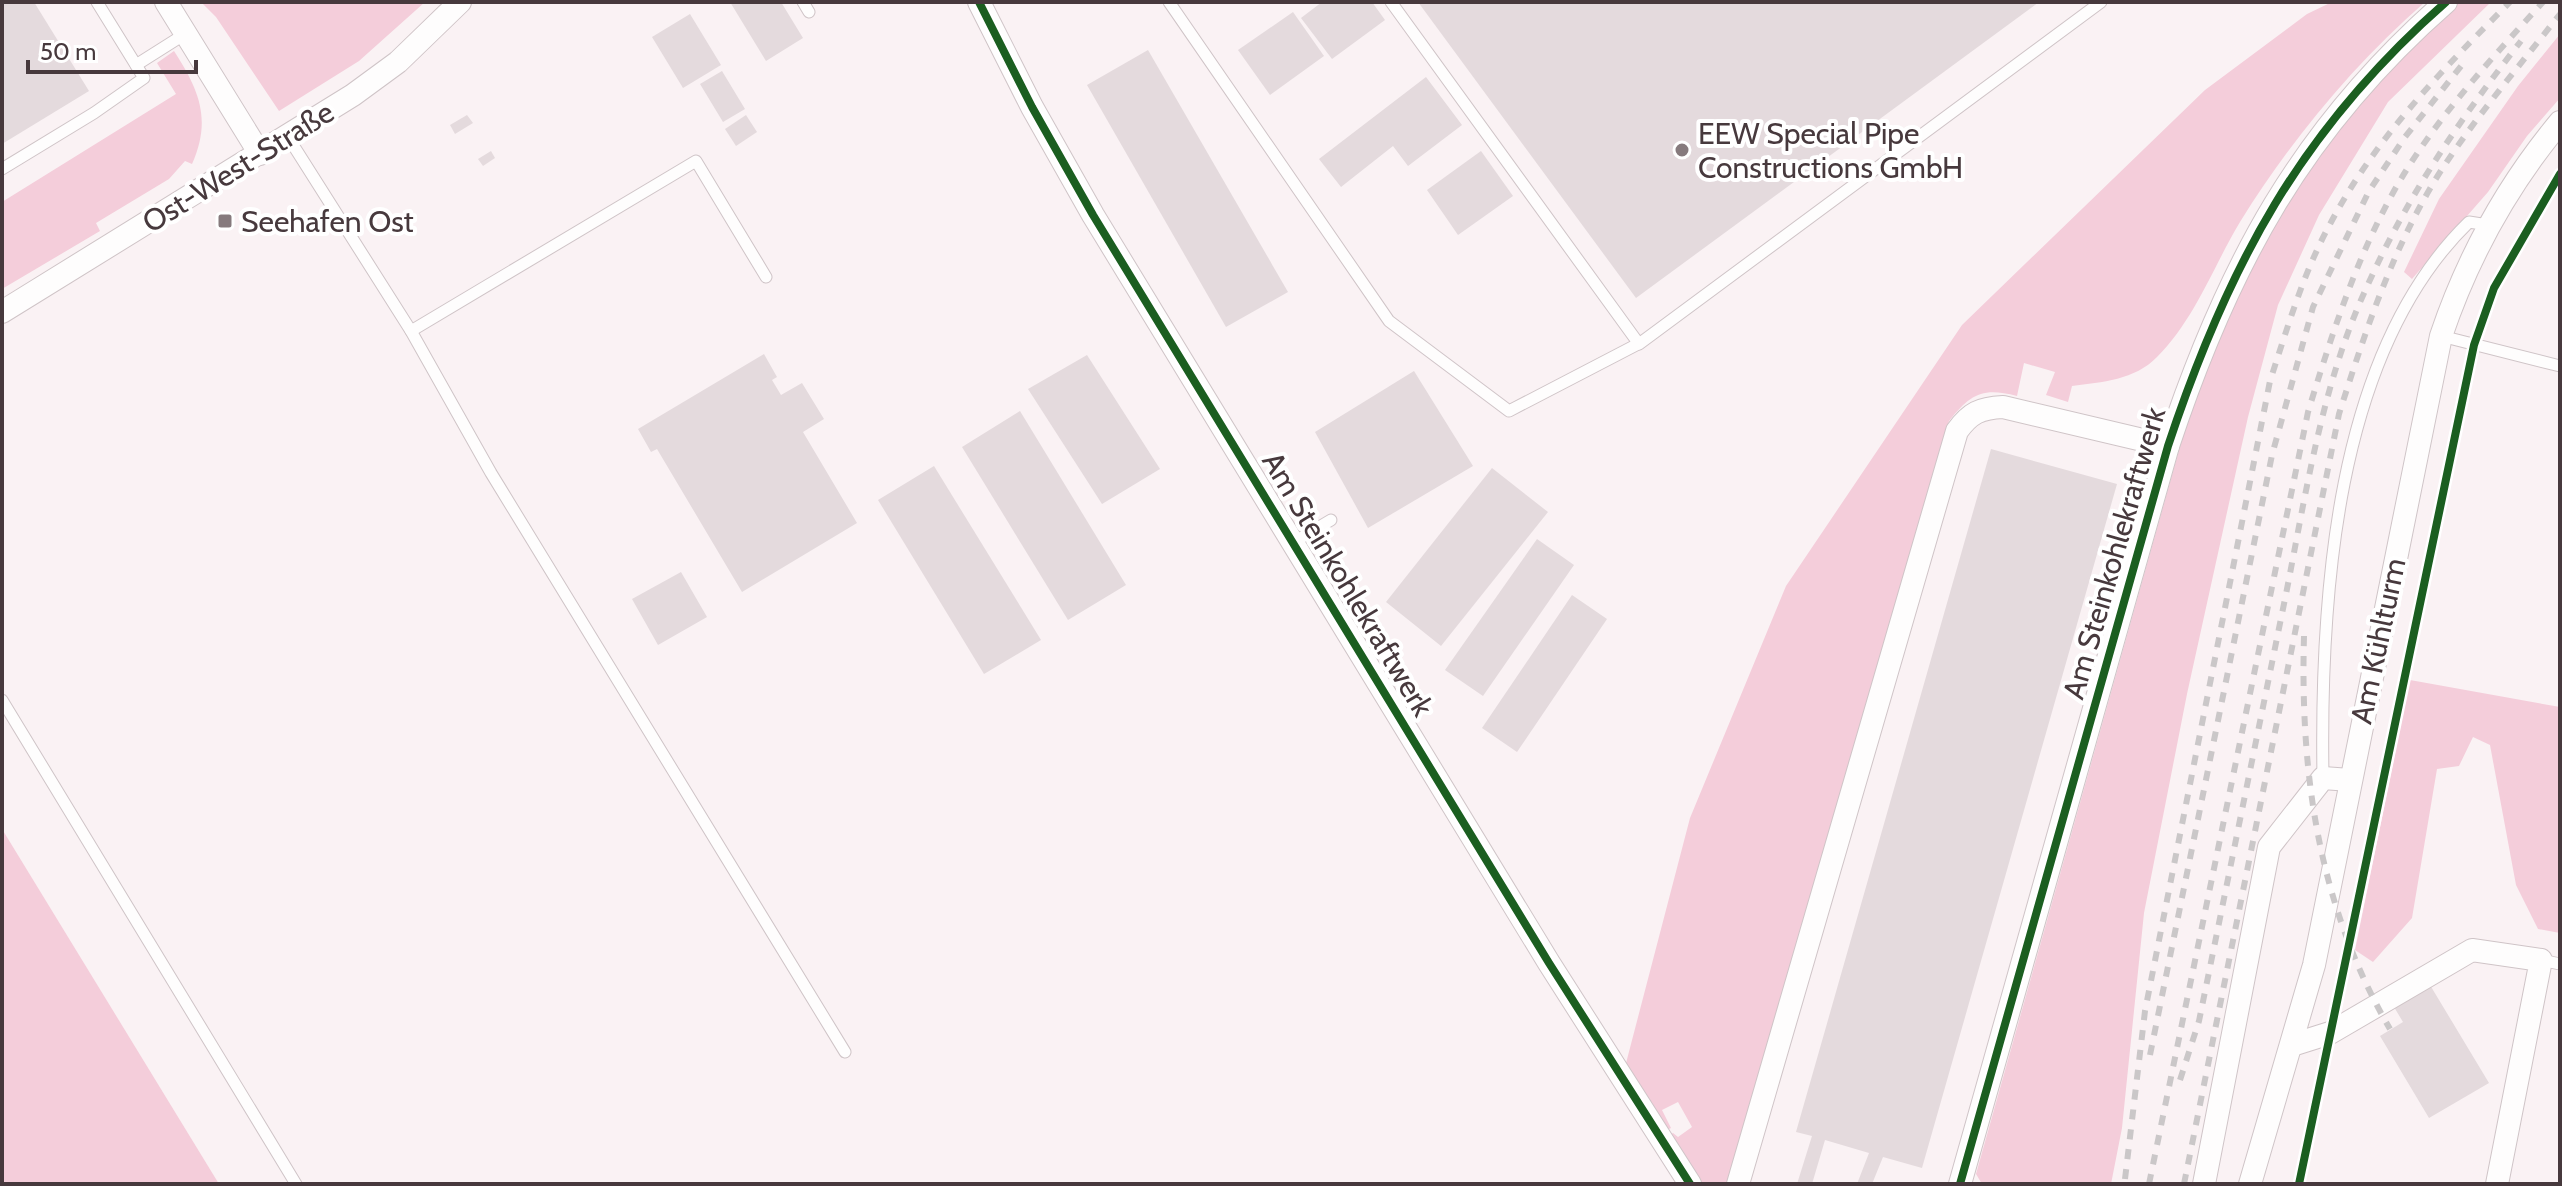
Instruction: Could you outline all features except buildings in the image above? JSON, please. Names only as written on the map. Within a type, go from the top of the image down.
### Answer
[{"type":"street","points":[[166,2],[260,154]]},
{"type":"street","name":"Ost-West-Straße","points":[[2,312],[288,137],[398,62],[460,2]]},
{"type":"street","name":"Am Steinkohlekraftwerk","points":[[1960,1184],[2168,446],[2203,344],[2232,279],[2285,183],[2340,106],[2446,2]]},
{"type":"street","name":"Am Steinkohlekraftwerk","points":[[985,5],[1032,107],[1093,215],[1557,976],[1690,1184]]},
{"type":"street","name":"Am Kühlturm","points":[[2250,1184],[2292,1045],[2330,893],[2350,780],[2441,336],[2459,283],[2488,225],[2528,161],[2560,122]]},
{"type":"street","name":"Am Steinkohlekraftwerk","points":[[1738,1184],[1957,431],[1969,415],[1984,408],[2003,407],[2168,446]]},
{"type":"street","points":[[2204,1184],[2269,847],[2323,778],[2350,780]]},
{"type":"street","points":[[2292,1045],[2330,1033],[2472,950],[2550,962],[2497,1184]]},
{"type":"lane","points":[[2,169],[94,113],[144,78],[97,2]]},
{"type":"lane","points":[[1169,2],[1389,321],[1509,411],[1638,344],[2101,2]]},
{"type":"lane","points":[[1391,2],[1638,344]]},
{"type":"lane","points":[[136,65],[185,34]]},
{"type":"lane","points":[[288,137],[411,331],[491,473],[845,1052]]},
{"type":"lane","points":[[411,331],[696,161],[766,277]]},
{"type":"lane","points":[[2323,778],[2322,682],[2331,561],[2350,461],[2372,384],[2399,314],[2439,251],[2469,222],[2488,225]]},
{"type":"lane","points":[[2441,336],[2560,366]]},
{"type":"lane","points":[[1294,542],[1331,520]]},
{"type":"lane","points":[[2,700],[296,1184]]},
{"type":"shaded area","points":[[201,2],[425,2],[359,61],[279,111],[216,17]]},
{"type":"shaded area","points":[[2332,2],[2425,2],[2348,78],[2280,162],[2240,222],[2182,326],[2157,357],[2139,371],[2128,375],[2072,386],[2068,402],[2046,395],[2055,372],[2024,363],[2017,396],[1995,392],[1978,395],[1964,404],[1949,421],[1732,1184],[1696,1184],[1667,1137],[1673,1133],[1678,1137],[1692,1127],[1678,1102],[1662,1110],[1671,1128],[1665,1131],[1625,1067],[1690,818],[1786,586],[1962,325],[2205,90],[2307,14]]},
{"type":"shaded area","points":[[2456,2],[2491,2],[2388,102],[2319,215],[2278,305],[2248,417],[2187,694],[2144,913],[2122,1128],[2111,1184],[1982,1184],[1976,1174],[2197,386],[2212,347],[2267,231],[2312,158],[2365,92]]},
{"type":"shaded area","points":[[2560,34],[2560,98],[2527,136],[2488,192],[2412,279],[2404,272],[2439,199],[2518,86]]},
{"type":"shaded area","points":[[174,51],[200,105],[201,133],[192,164],[185,161],[169,179],[96,223],[100,231],[2,289],[2,202],[176,94],[157,63]]},
{"type":"shaded area","points":[[2410,680],[2560,707],[2560,933],[2538,929],[2516,885],[2490,745],[2473,737],[2459,766],[2437,769],[2412,918],[2373,962],[2355,950]]},
{"type":"shaded area","points":[[2,829],[219,1184],[2,1184]]},
{"type":"railway","points":[[2125,1179],[2145,1011],[2270,381],[2303,282],[2347,194],[2411,107],[2510,2]]},
{"type":"railway","points":[[2149,1184],[2308,412],[2326,353],[2370,239],[2413,159],[2447,112],[2543,2]]},
{"type":"railway","points":[[2184,1184],[2339,414],[2349,382],[2383,286],[2427,195],[2471,127],[2560,14]]},
{"type":"railway","points":[[2180,1080],[2199,1021],[2308,479],[2337,364],[2365,291],[2398,223],[2455,131],[2521,41]]},
{"type":"railway","points":[[2150,1055],[2272,455],[2313,307],[2369,191],[2405,137],[2465,61]]},
{"type":"railway","points":[[2304,636],[2306,739],[2319,839],[2346,936],[2390,1029]]},
{"type":"cycle path","points":[[979,2],[1032,107],[1093,215],[1549,963],[1690,1184]]},
{"type":"cycle path","points":[[1960,1184],[2168,446],[2216,318],[2244,259],[2310,151],[2395,50],[2446,2]]},
{"type":"cycle path","points":[[2299,1184],[2474,345],[2494,288],[2560,174]]},
{"type":"place","name":"EEW Special Pipe Constructions GmbH","points":[[1682,150]]},
{"type":"place","name":"Seehafen Ost","points":[[225,221]]}]
